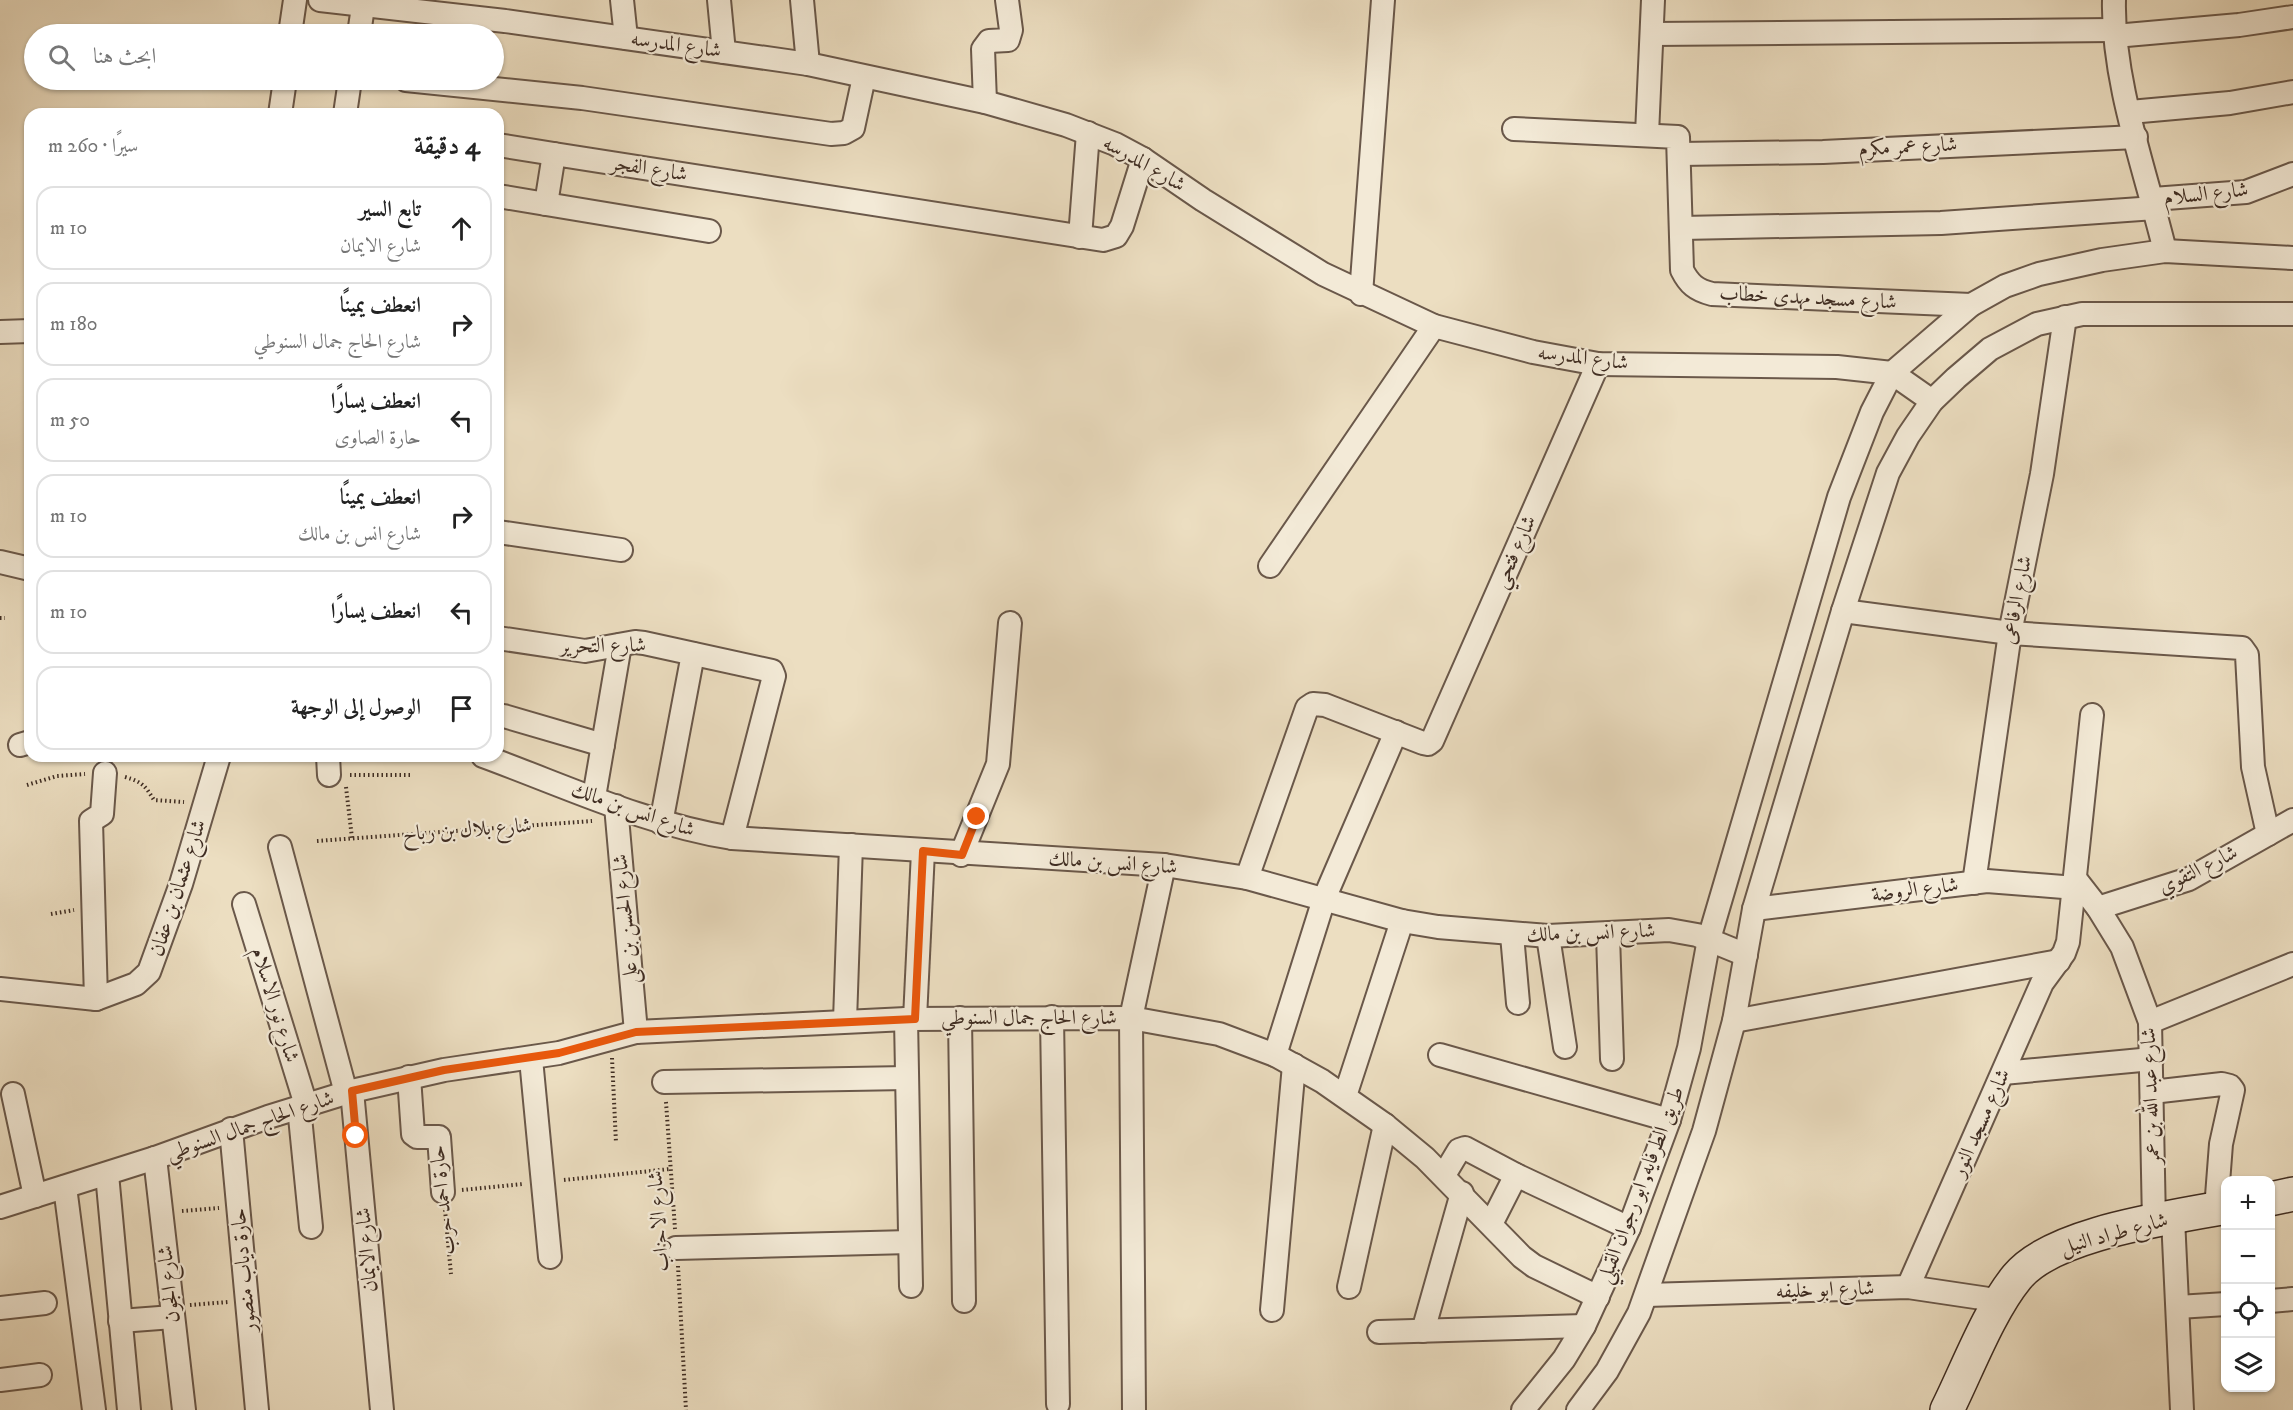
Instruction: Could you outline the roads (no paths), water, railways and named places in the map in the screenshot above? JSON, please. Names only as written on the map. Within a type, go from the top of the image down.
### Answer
[{"type":"street","points":[[291,24],[295,0]]},
{"type":"street","name":"شارع المدرسه","points":[[320,0],[364,2],[808,64],[985,102],[1088,133],[1143,159],[1213,206],[1323,274],[1361,294],[1434,326],[1533,352],[1598,364],[1837,367],[1892,373],[1932,401]]},
{"type":"street","points":[[622,0],[626,38]]},
{"type":"street","points":[[719,0],[724,52]]},
{"type":"street","points":[[802,0],[808,64]]},
{"type":"street","points":[[985,102],[983,49],[989,41],[1008,40],[1011,30],[1007,0]]},
{"type":"street","points":[[1361,294],[1383,0]]},
{"type":"street","points":[[1647,135],[1653,0]]},
{"type":"street","points":[[2114,0],[2114,33],[2130,112],[2165,251]]},
{"type":"street","points":[[361,24],[364,2]]},
{"type":"street","points":[[1652,34],[2114,33],[2239,25],[2293,17]]},
{"type":"street","points":[[504,90],[582,98],[831,135],[844,133],[853,128],[864,77]]},
{"type":"street","points":[[281,108],[284,90]]},
{"type":"street","points":[[346,108],[349,90]]},
{"type":"street","points":[[2130,112],[2230,103],[2293,92]]},
{"type":"street","name":"شارع عمر مكرم","points":[[1514,129],[1647,135],[1679,146],[1823,152],[2136,136]]},
{"type":"street","points":[[1080,237],[1088,133]]},
{"type":"street","name":"شارع الفجر","points":[[504,146],[1102,240],[1116,236],[1122,226],[1143,159]]},
{"type":"street","name":"شارع مسجد مهدى خطاب","points":[[1679,146],[1682,270],[1688,282],[1698,291],[1971,305]]},
{"type":"street","points":[[546,204],[554,154]]},
{"type":"street","name":"شارع السلام","points":[[1682,228],[1941,223],[2246,192],[2293,174]]},
{"type":"street","points":[[504,197],[709,231]]},
{"type":"street","points":[[1892,373],[1971,305],[2006,286],[2039,274],[2102,260],[2165,251],[2293,258]]},
{"type":"street","name":"طريق الطرفايه, ابو رجوان القبلي","points":[[1578,1410],[1624,1343],[1647,1295],[1704,1131],[1734,1021],[1754,909],[1843,611],[1888,473],[1908,436],[1932,401],[1990,349],[2037,324],[2082,314],[2293,314]]},
{"type":"street","name":"شارع الرفاعى","points":[[1974,883],[2010,633],[2042,474],[2065,318]]},
{"type":"street","points":[[1270,566],[1434,326]]},
{"type":"street","points":[[0,332],[24,332]]},
{"type":"street","name":"شارع فتحي","points":[[1396,732],[1423,743],[1428,744],[1432,741],[1598,364]]},
{"type":"street","name":"طريق الطرفايه, ابو رجوان القبلي","points":[[1523,1410],[1564,1359],[1599,1297],[1629,1228],[1669,1120],[1689,1048],[1710,939],[1839,497],[1868,421],[1892,373]]},
{"type":"street","points":[[504,533],[621,550]]},
{"type":"street","points":[[0,562],[24,568]]},
{"type":"street","points":[[1843,611],[2010,633],[2232,645],[2242,648],[2247,655],[2253,767],[2268,834]]},
{"type":"street","points":[[962,855],[998,764],[1010,623]]},
{"type":"street","name":"شارع التحرير","points":[[504,639],[585,651],[644,643],[768,669],[774,676],[732,838]]},
{"type":"street","points":[[594,797],[620,645]]},
{"type":"street","points":[[661,823],[693,654]]},
{"type":"street","points":[[1247,878],[1307,708],[1313,704],[1325,705],[1396,732],[1324,899],[1285,1060],[1272,1311]]},
{"type":"street","name":"شارع مسجد النور","points":[[1908,1287],[2042,983],[2059,961],[2068,942],[2076,884],[2092,715]]},
{"type":"street","points":[[504,716],[603,745]]},
{"type":"street","name":"شارع عثمان بن عفان","points":[[0,989],[96,999],[136,984],[149,972],[157,956],[182,884],[217,762]]},
{"type":"street","name":"شارع انس بن مالك","points":[[499,762],[594,797],[617,813],[732,838],[962,855],[1164,865],[1247,878],[1402,921],[1548,936],[1669,930],[1710,939],[1746,955]]},
{"type":"street","points":[[96,999],[91,821],[102,814],[105,773]]},
{"type":"street","name":"شارع الحسن بن على","points":[[617,813],[636,1032]]},
{"type":"street","name":"شارع التقوي","points":[[2098,908],[2189,879],[2293,820]]},
{"type":"street","points":[[845,1021],[851,845]]},
{"type":"street","name":"شارع الايمان","points":[[280,847],[349,1092],[382,1410]]},
{"type":"street","points":[[911,1286],[908,1078],[923,851]]},
{"type":"street","points":[[1134,1410],[1131,1018],[1164,865]]},
{"type":"street","name":"شارع الروضة","points":[[1754,909],[1974,883],[2076,884]]},
{"type":"street","name":"شارع عبد الله بن عمر","points":[[2076,884],[2098,908],[2122,947],[2150,1022],[2152,1092],[2164,1220],[2178,1307],[2182,1410]]},
{"type":"street","name":"شارع نور الاسلام","points":[[244,904],[303,1106],[311,1227]]},
{"type":"street","points":[[1345,1096],[1402,921]]},
{"type":"street","points":[[1512,934],[1518,1003]]},
{"type":"street","points":[[1608,934],[1612,1059]]},
{"type":"street","points":[[1548,936],[1565,1047]]},
{"type":"street","points":[[1734,1021],[2059,961]]},
{"type":"street","points":[[2150,1022],[2293,964]]},
{"type":"street","points":[[1052,1017],[1058,1404]]},
{"type":"street","points":[[960,1018],[964,1300]]},
{"type":"street","name":"شارع الحاج جمال السنوطي","points":[[0,1207],[156,1158],[231,1129],[349,1092],[409,1077],[531,1059],[636,1032],[911,1019],[1131,1018],[1161,1021],[1219,1034],[1285,1060],[1345,1096],[1385,1125],[1444,1175],[1510,1247],[1534,1266],[1599,1297]]},
{"type":"street","points":[[1440,1055],[1669,1120]]},
{"type":"street","points":[[531,1059],[550,1257]]},
{"type":"street","points":[[2002,1073],[2152,1059]]},
{"type":"street","name":"حارة احمد حرب","points":[[409,1077],[413,1134],[417,1137],[439,1137],[443,1192]]},
{"type":"street","points":[[664,1082],[908,1078]]},
{"type":"street","points":[[2152,1092],[2222,1084],[2233,1089],[2221,1144],[2221,1176]]},
{"type":"street","points":[[13,1094],[35,1196]]},
{"type":"street","points":[[1349,1287],[1385,1125]]},
{"type":"street","name":"حارة دياب منصور","points":[[231,1129],[257,1410]]},
{"type":"street","points":[[1444,1175],[1464,1147],[1516,1175],[1629,1228]]},
{"type":"street","name":"شارع الجون","points":[[156,1158],[184,1410]]},
{"type":"street","points":[[106,1174],[129,1410]]},
{"type":"street","points":[[1491,1224],[1516,1175]]},
{"type":"street","points":[[65,1187],[94,1410]]},
{"type":"street","points":[[1423,1331],[1462,1194]]},
{"type":"street","points":[[2275,1198],[2293,1194]]},
{"type":"street","name":"شارع طراد النيل","points":[[1947,1410],[2017,1276],[2044,1254],[2073,1240],[2221,1208]]},
{"type":"street","points":[[676,1248],[910,1242]]},
{"type":"street","name":"شارع ابو خليفه","points":[[1647,1295],[1908,1287],[2002,1301]]},
{"type":"street","points":[[2275,1301],[2293,1299]]},
{"type":"street","points":[[0,1308],[45,1303]]},
{"type":"street","points":[[2178,1307],[2221,1304]]},
{"type":"street","points":[[120,1322],[173,1312]]},
{"type":"street","points":[[1379,1332],[1584,1326]]},
{"type":"street","points":[[0,1380],[40,1376]]}]
